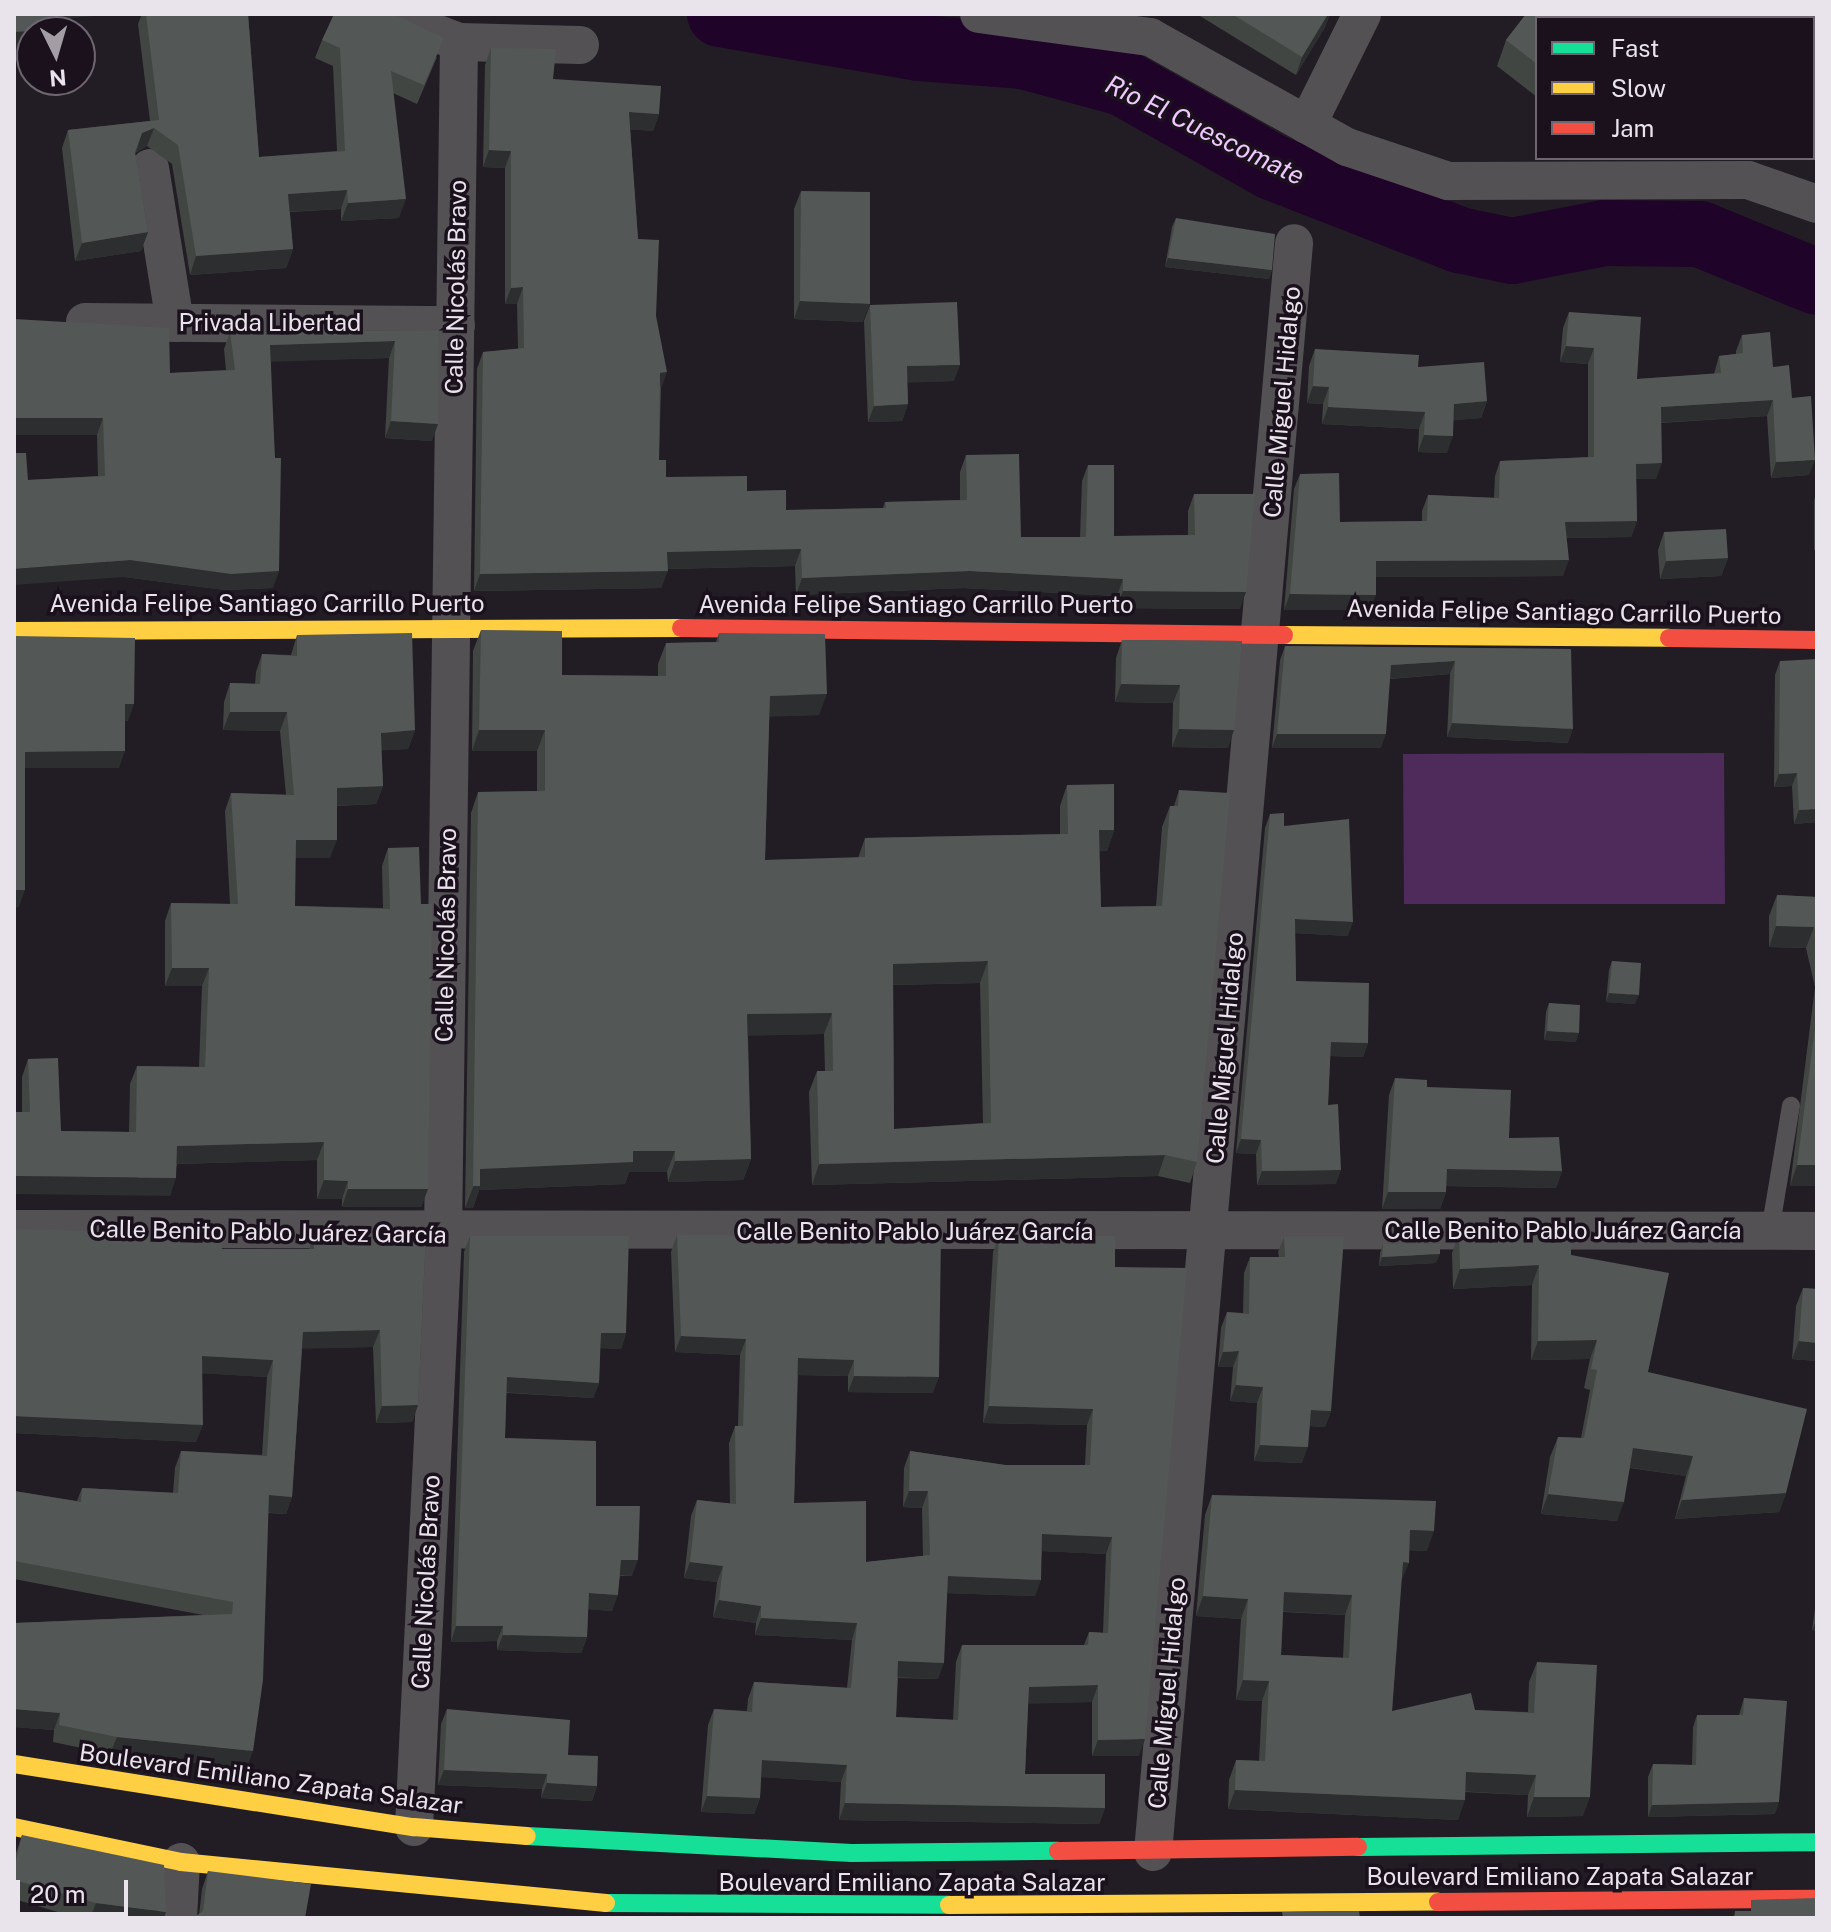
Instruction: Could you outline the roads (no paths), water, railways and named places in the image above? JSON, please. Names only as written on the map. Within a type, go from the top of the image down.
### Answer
[{"type":"main road","name":"Avenida Felipe Santiago Carrillo Puerto","points":[[14,631],[449,626],[1817,640]]},
{"type":"main road","name":"Boulevard Emiliano Zapata Salazar","points":[[14,1764],[414,1827],[852,1853],[1153,1852],[1817,1842]]},
{"type":"main road","name":"Boulevard Emiliano Zapata Salazar","points":[[14,1827],[181,1862],[559,1910],[651,1912],[1817,1899]]},
{"type":"street","points":[[386,14],[459,42],[580,45]]},
{"type":"street","points":[[979,14],[1048,19],[1150,37],[1347,147],[1448,181],[1608,168],[1748,180],[1817,204]]},
{"type":"street","points":[[1307,125],[1362,14]]},
{"type":"street","name":"Calle Nicolás Bravo","points":[[414,1827],[443,1235],[459,42]]},
{"type":"street","points":[[150,168],[175,323]]},
{"type":"street","name":"Calle Miguel Hidalgo","points":[[1153,1852],[1263,632],[1294,243]]},
{"type":"street","name":"Privada Libertad","points":[[85,322],[456,325]]},
{"type":"street","name":"Calle Benito Pablo Juárez García","points":[[14,1229],[443,1235],[1209,1230],[1817,1231]]},
{"type":"street","points":[[178,1918],[181,1862]]},
{"type":"lane","points":[[1770,1231],[1791,1106]]},
{"type":"waterway","name":"Rio El Cuescomate","points":[[720,14],[919,48],[1023,56],[1123,83],[1272,167],[1459,240],[1512,251],[1605,233],[1700,234],[1817,282]]}]
